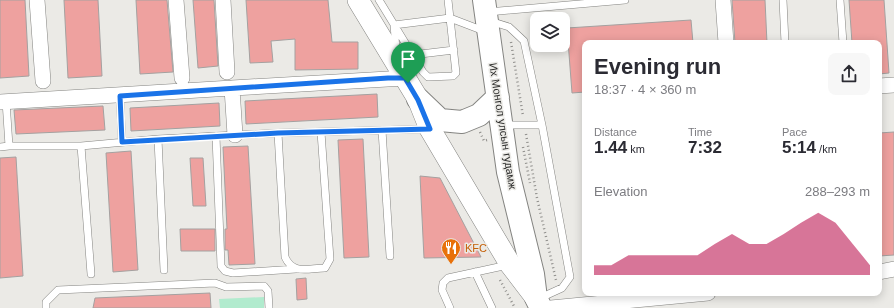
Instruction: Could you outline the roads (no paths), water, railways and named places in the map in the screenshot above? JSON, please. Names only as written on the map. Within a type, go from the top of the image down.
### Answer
[{"type":"main road","points":[[358,0],[404,66],[430,129],[501,266],[546,298]]},
{"type":"main road","name":"Их Монгол улсын гудамж","points":[[493,20],[498,97],[519,124],[508,172],[533,274],[546,298]]},
{"type":"main road","points":[[418,100],[440,120],[462,122],[479,115],[498,97]]},
{"type":"street","points":[[37,0],[43,81]]},
{"type":"street","points":[[176,0],[182,78]]},
{"type":"street","points":[[223,0],[227,72]]},
{"type":"street","points":[[723,0],[726,40]]},
{"type":"street","points":[[3,101],[120,96],[232,88],[404,66]]},
{"type":"street","points":[[882,86],[894,85]]},
{"type":"street","points":[[232,88],[235,135]]},
{"type":"street","points":[[882,271],[894,268]]},
{"type":"street","points":[[546,298],[611,296]]},
{"type":"lane","points":[[379,0],[394,24],[404,66]]},
{"type":"lane","points":[[404,66],[423,72],[428,77],[453,76],[456,73],[448,0]]},
{"type":"lane","points":[[394,24],[450,18],[493,20],[625,0]]},
{"type":"lane","points":[[782,0],[785,40]]},
{"type":"lane","points":[[840,0],[843,40]]},
{"type":"lane","points":[[493,20],[524,41],[542,125],[570,277],[562,288],[546,298]]},
{"type":"lane","points":[[394,24],[404,66]]},
{"type":"lane","points":[[404,66],[454,50]]},
{"type":"lane","points":[[120,96],[122,142]]},
{"type":"lane","points":[[3,101],[9,146]]},
{"type":"lane","points":[[519,124],[542,125]]},
{"type":"lane","points":[[0,147],[81,146],[158,139],[235,135],[430,129]]},
{"type":"lane","points":[[382,130],[390,256]]},
{"type":"lane","points":[[216,136],[221,266],[225,272],[233,273],[325,268],[330,258],[320,132]]},
{"type":"lane","points":[[278,133],[285,257],[289,266],[296,269]]},
{"type":"lane","points":[[158,139],[164,270]]},
{"type":"lane","points":[[81,146],[91,274]]},
{"type":"lane","points":[[450,308],[442,290],[443,283],[448,278],[501,266]]},
{"type":"lane","points":[[475,272],[492,308]]},
{"type":"lane","points":[[46,308],[46,302],[58,290],[216,283],[226,287],[264,286],[268,291],[269,308]]},
{"type":"place","name":"KFC","points":[[451,265]]}]
